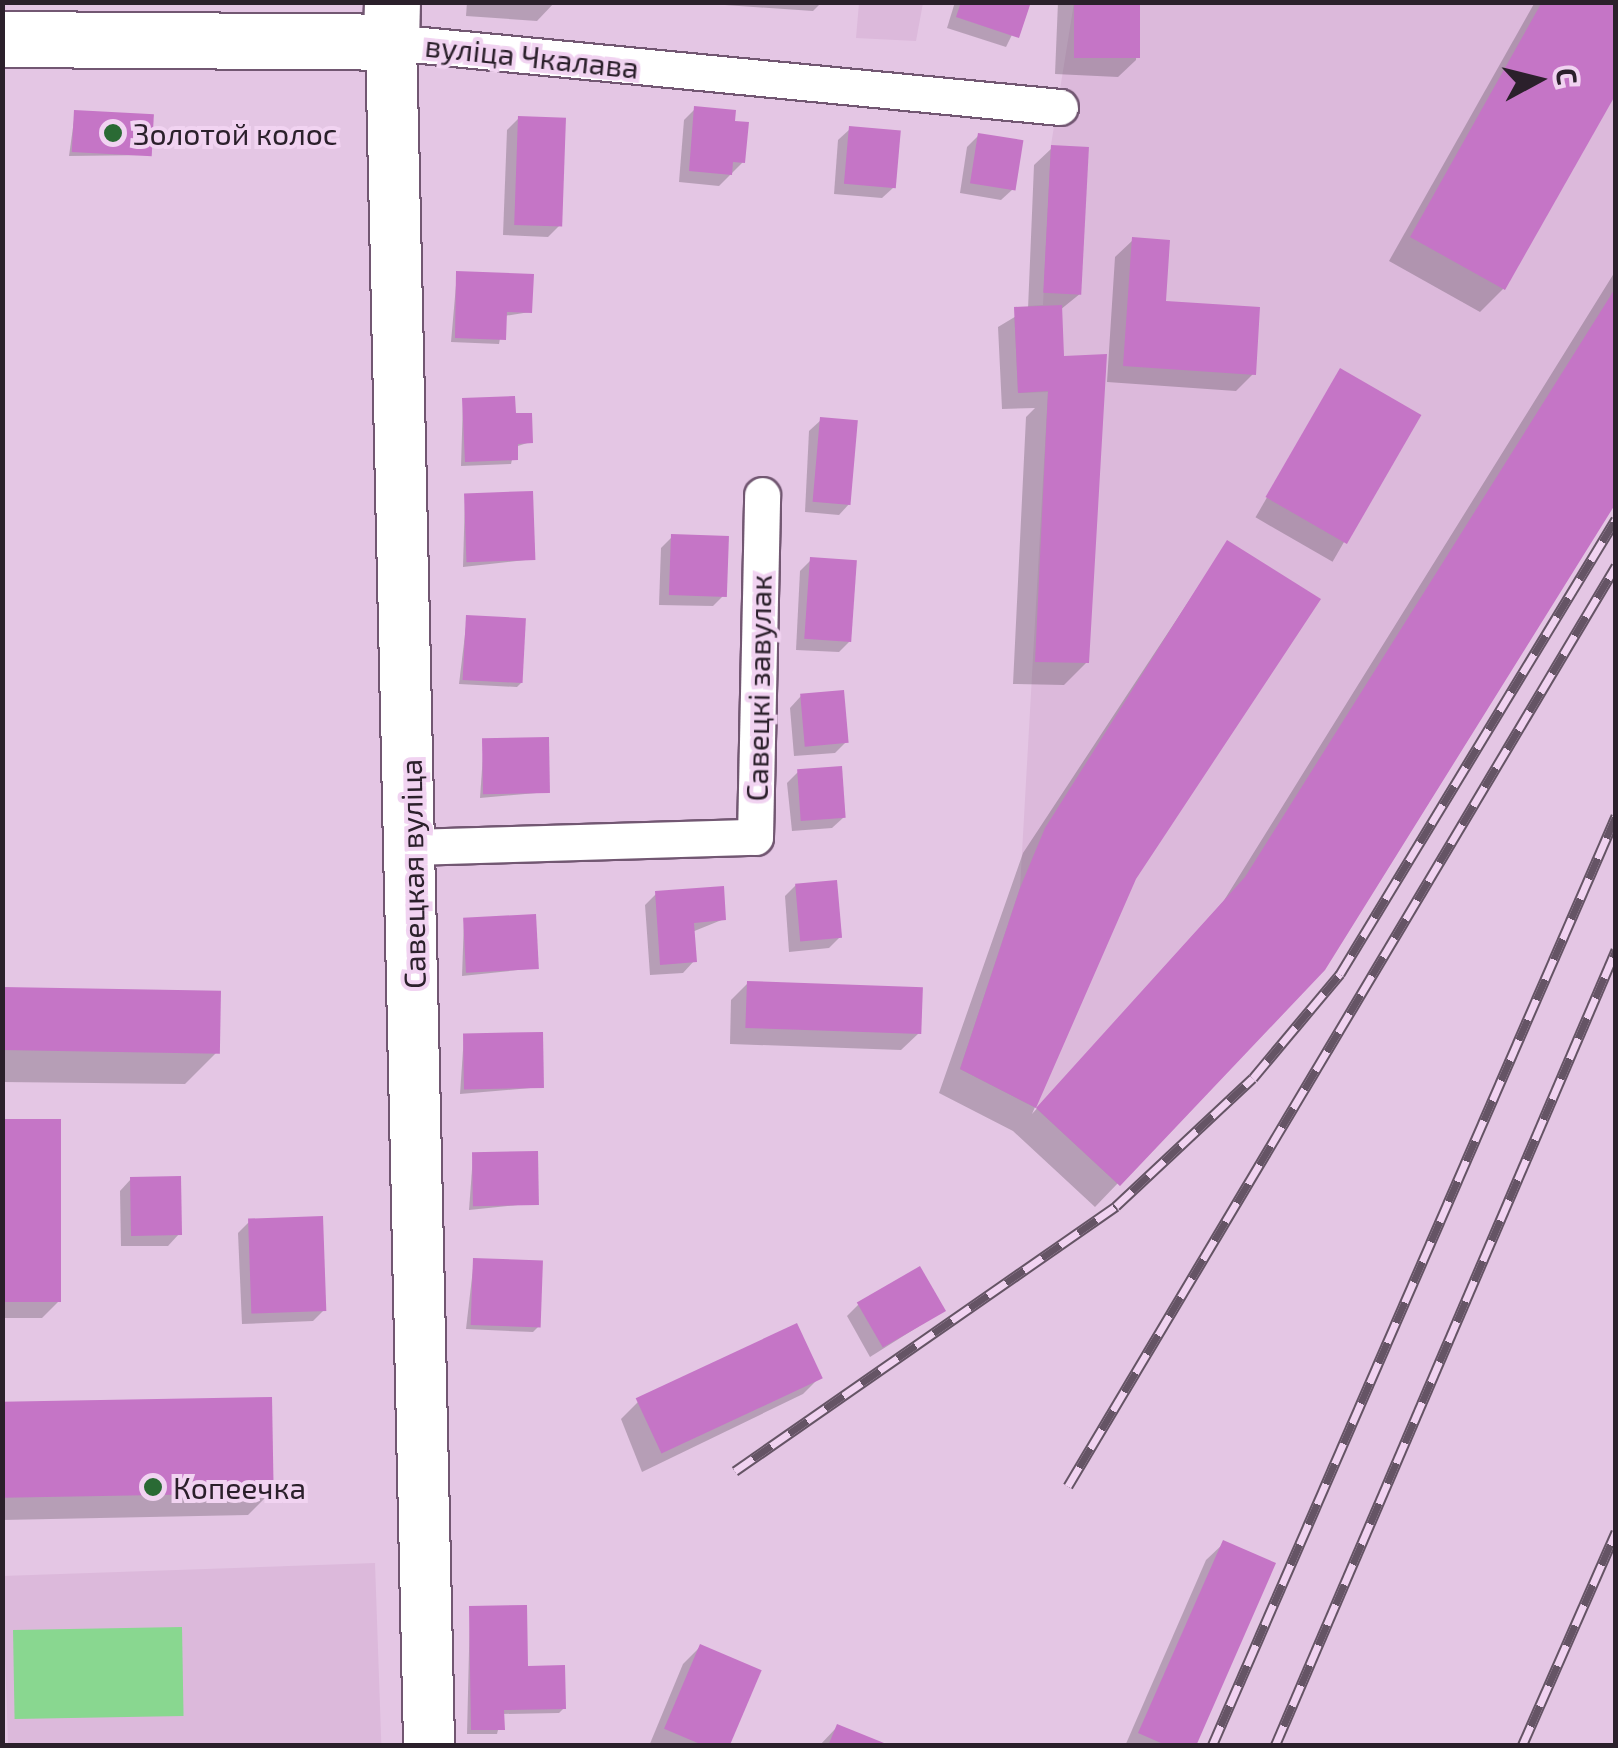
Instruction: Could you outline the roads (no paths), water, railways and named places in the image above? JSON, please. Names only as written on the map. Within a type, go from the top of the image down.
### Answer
[{"type":"highway","name":"вуліца Чкалава","points":[[2,39],[392,22]]},
{"type":"main road","name":"Савецкая вуліца","points":[[392,22],[428,1746]]},
{"type":"street","name":"вуліца Чкалава","points":[[392,22],[1060,106]]},
{"type":"street","name":"Савецкі завулак","points":[[412,847],[755,838],[762,496]]},
{"type":"railway","points":[[735,1471],[1116,1206],[1253,1078],[1340,974],[1616,519]]},
{"type":"railway","points":[[1068,1486],[1616,566]]},
{"type":"railway","points":[[1212,1746],[1616,816]]},
{"type":"railway","points":[[1275,1746],[1616,950]]},
{"type":"railway","points":[[1522,1746],[1616,1532]]},
{"type":"place","name":"Золотой колос","points":[[113,133]]},
{"type":"place","name":"Копеечка","points":[[153,1487]]}]
